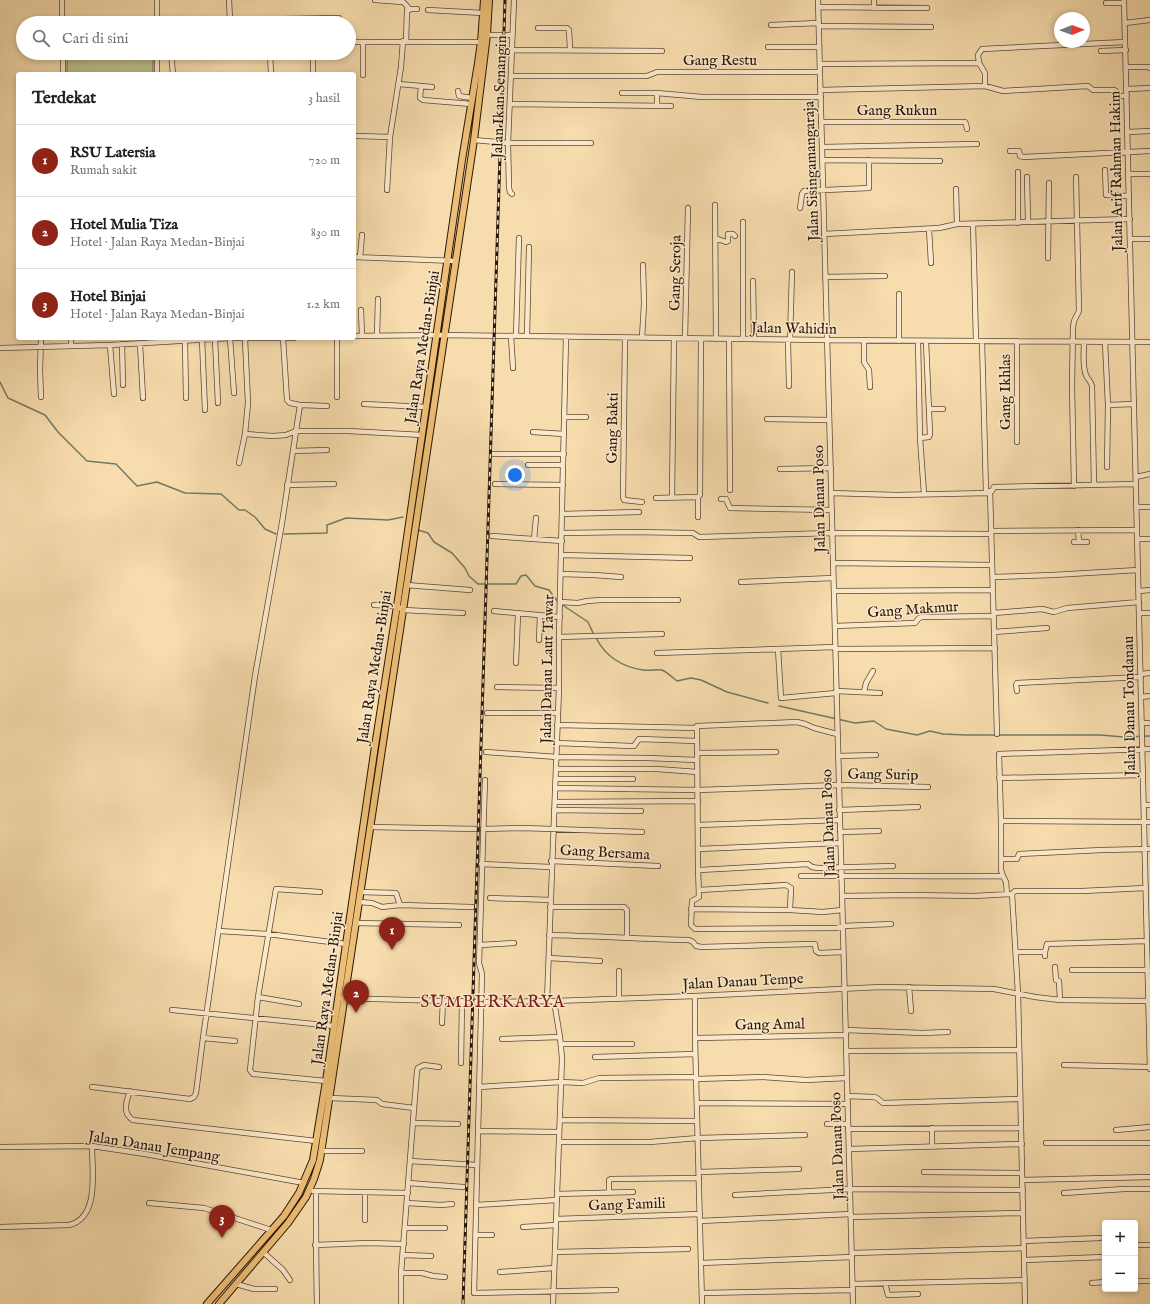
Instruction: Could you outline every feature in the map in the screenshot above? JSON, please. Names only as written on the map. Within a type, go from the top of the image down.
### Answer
[{"type":"main road","name":"Jalan Raya Medan-Binjai","points":[[219,1304],[288,1223],[306,1197],[320,1160],[330,1098],[342,998],[346,944],[481,42],[484,0]]},
{"type":"main road","name":"Jalan Raya Medan-Binjai","points":[[207,1304],[284,1216],[299,1193],[313,1160],[334,1026],[342,998],[356,923],[474,140],[487,35],[489,0]]},
{"type":"street","points":[[62,0],[62,16]]},
{"type":"street","points":[[157,0],[157,16]]},
{"type":"street","points":[[229,0],[230,16]]},
{"type":"street","points":[[375,0],[403,2],[408,8],[390,137],[386,190]]},
{"type":"street","name":"Jalan Ikan Senangin","points":[[512,194],[508,188],[508,143],[514,0]]},
{"type":"street","name":"Jalan Sisingamangaraja","points":[[818,0],[827,340]]},
{"type":"street","points":[[874,0],[874,8]]},
{"type":"street","points":[[1106,3],[1124,2]]},
{"type":"street","name":"Jalan Arif Rahman Hakim","points":[[1124,2],[1133,342]]},
{"type":"street","points":[[818,6],[927,8]]},
{"type":"street","points":[[407,11],[417,9]]},
{"type":"street","points":[[428,10],[483,13]]},
{"type":"street","points":[[1125,23],[1150,20]]},
{"type":"street","points":[[771,25],[931,27]]},
{"type":"street","points":[[538,28],[567,28],[569,30],[570,49]]},
{"type":"street","points":[[487,35],[512,35]]},
{"type":"street","points":[[356,42],[404,41],[481,42]]},
{"type":"street","points":[[985,86],[985,73],[979,63],[978,55],[982,49],[1125,42]]},
{"type":"street","points":[[363,43],[364,75]]},
{"type":"street","points":[[768,47],[819,47]]},
{"type":"street","points":[[512,50],[570,49],[662,51]]},
{"type":"street","points":[[1101,51],[1126,50]]},
{"type":"street","points":[[63,60],[63,72]]},
{"type":"street","points":[[156,60],[156,72]]},
{"type":"street","points":[[172,60],[173,72]]},
{"type":"street","points":[[270,60],[271,72]]},
{"type":"street","points":[[314,60],[314,72]]},
{"type":"street","points":[[820,64],[979,63]]},
{"type":"street","points":[[1126,67],[1150,67]]},
{"type":"street","name":"Gang Restu","points":[[511,76],[647,76],[658,72],[820,72]]},
{"type":"street","points":[[398,84],[432,87]]},
{"type":"street","points":[[421,86],[420,98],[423,100],[471,101]]},
{"type":"street","points":[[820,90],[985,86],[1003,91],[1088,86],[1093,90],[1114,90],[1117,96],[1127,96]]},
{"type":"street","points":[[1126,89],[1150,88]]},
{"type":"street","points":[[458,91],[459,96],[471,101]]},
{"type":"street","points":[[622,93],[658,93],[702,96],[821,97]]},
{"type":"street","points":[[657,106],[658,93]]},
{"type":"street","points":[[510,104],[671,106]]},
{"type":"street","name":"Gang Rukun","points":[[821,122],[965,122],[967,130]]},
{"type":"street","points":[[1128,132],[1150,131]]},
{"type":"street","points":[[358,136],[390,137]]},
{"type":"street","points":[[474,140],[508,143],[591,143]]},
{"type":"street","points":[[822,147],[977,144]]},
{"type":"street","points":[[1010,151],[1019,151],[1020,156],[1023,157],[1150,151]]},
{"type":"street","points":[[822,160],[940,161]]},
{"type":"street","points":[[800,208],[803,192],[869,188],[869,160]]},
{"type":"street","points":[[1105,170],[1106,196],[1129,196]]},
{"type":"street","points":[[1018,172],[1018,223]]},
{"type":"street","points":[[1129,174],[1150,174]]},
{"type":"street","points":[[1027,177],[1028,222]]},
{"type":"street","points":[[1074,486],[1072,386],[1074,321],[1079,311],[1076,178]]},
{"type":"street","points":[[1048,258],[1049,183]]},
{"type":"street","points":[[956,189],[957,224]]},
{"type":"street","points":[[715,205],[716,339]]},
{"type":"street","name":"Gang Seroja","points":[[685,338],[688,208]]},
{"type":"street","points":[[824,234],[940,228],[957,224],[1130,219]]},
{"type":"street","points":[[743,222],[743,339]]},
{"type":"street","points":[[973,224],[986,492],[990,492]]},
{"type":"street","points":[[929,228],[931,263]]},
{"type":"street","points":[[715,238],[726,242],[728,241],[728,234],[733,234],[735,236]]},
{"type":"street","points":[[360,256],[362,235]]},
{"type":"street","points":[[513,368],[519,238]]},
{"type":"street","points":[[1130,239],[1150,239]]},
{"type":"street","points":[[527,336],[529,247]]},
{"type":"street","points":[[356,257],[455,261]]},
{"type":"street","points":[[642,338],[644,304],[643,265]]},
{"type":"street","points":[[789,386],[789,340],[792,272]]},
{"type":"street","points":[[826,277],[885,276]]},
{"type":"street","points":[[753,281],[754,339]]},
{"type":"street","points":[[898,294],[899,341]]},
{"type":"street","points":[[376,335],[378,299]]},
{"type":"street","points":[[361,310],[362,336]]},
{"type":"street","name":"Jalan Wahidin","points":[[356,336],[444,335],[864,341],[1150,342]]},
{"type":"street","name":"Jalan Danau Laut Tawar","points":[[547,1001],[551,861],[556,788],[559,688],[566,337]]},
{"type":"street","name":"Gang Bakti","points":[[625,338],[623,497],[624,500],[642,502]]},
{"type":"street","points":[[672,497],[674,338]]},
{"type":"street","points":[[698,517],[698,497],[700,494],[701,339]]},
{"type":"street","points":[[729,339],[730,490]]},
{"type":"street","points":[[41,340],[41,397]]},
{"type":"street","points":[[71,340],[71,346]]},
{"type":"street","points":[[186,340],[186,398]]},
{"type":"street","points":[[0,348],[140,344],[202,340],[205,410]]},
{"type":"street","points":[[215,340],[218,403]]},
{"type":"street","points":[[230,340],[234,392]]},
{"type":"street","points":[[240,463],[248,403],[245,340]]},
{"type":"street","points":[[280,340],[287,400],[290,404],[327,406]]},
{"type":"street","points":[[337,340],[337,396]]},
{"type":"street","name":"Jalan Danau Poso","points":[[827,340],[853,1304]]},
{"type":"street","points":[[864,341],[864,362],[869,370],[870,387]]},
{"type":"street","points":[[918,341],[920,438],[924,494]]},
{"type":"street","points":[[920,438],[930,436],[926,341]]},
{"type":"street","name":"Gang Ikhlas","points":[[1017,341],[1018,442]]},
{"type":"street","points":[[1084,342],[1086,377],[1092,382],[1094,485]]},
{"type":"street","points":[[1106,342],[1108,405],[1107,467]]},
{"type":"street","name":"Jalan Danau Tondanau","points":[[1133,342],[1143,787],[1148,878],[1146,888],[1148,924],[1147,941],[1149,948],[1150,1068]]},
{"type":"street","points":[[122,344],[123,385]]},
{"type":"street","points":[[140,344],[143,398]]},
{"type":"street","points":[[110,345],[111,375],[114,394]]},
{"type":"street","points":[[919,397],[928,397]]},
{"type":"street","points":[[364,404],[426,407]]},
{"type":"street","points":[[1108,405],[1134,404]]},
{"type":"street","points":[[92,1086],[190,1099],[194,1097],[196,1093],[255,676],[300,405]]},
{"type":"street","points":[[929,409],[943,409]]},
{"type":"street","points":[[564,418],[586,418]]},
{"type":"street","points":[[767,419],[829,420]]},
{"type":"street","points":[[245,434],[274,436],[286,435],[296,431],[348,430],[422,435]]},
{"type":"street","points":[[533,432],[564,434]]},
{"type":"street","points":[[293,451],[327,450]]},
{"type":"street","points":[[493,454],[564,454]]},
{"type":"street","points":[[528,466],[563,465]]},
{"type":"street","points":[[780,469],[830,468]]},
{"type":"street","points":[[1136,477],[1150,474]]},
{"type":"street","points":[[287,485],[334,484]]},
{"type":"street","points":[[495,484],[563,485]]},
{"type":"street","points":[[997,734],[990,492],[994,487],[1136,484]]},
{"type":"street","points":[[831,493],[924,494],[990,492]]},
{"type":"street","points":[[656,498],[698,497]]},
{"type":"street","points":[[721,499],[726,499],[730,508],[832,510]]},
{"type":"street","points":[[1137,507],[1150,507]]},
{"type":"street","points":[[562,514],[639,512]]},
{"type":"street","points":[[534,539],[536,518]]},
{"type":"street","points":[[1078,530],[1076,542],[1087,542]]},
{"type":"street","points":[[562,534],[632,532],[693,534],[699,537],[832,533],[991,533],[1078,530],[1137,530]]},
{"type":"street","points":[[492,536],[562,541]]},
{"type":"street","points":[[1137,539],[1150,539]]},
{"type":"street","points":[[561,555],[690,558]]},
{"type":"street","points":[[833,563],[992,565]]},
{"type":"street","points":[[993,577],[1138,570]]},
{"type":"street","points":[[561,574],[621,577]]},
{"type":"street","points":[[741,582],[833,578]]},
{"type":"street","points":[[406,584],[470,590]]},
{"type":"street","points":[[834,591],[993,590]]},
{"type":"street","points":[[1139,591],[1150,590]]},
{"type":"street","points":[[560,602],[578,603],[602,600],[678,600]]},
{"type":"street","name":"Gang Makmur","points":[[835,626],[915,623],[922,617],[994,615],[1042,609],[1054,612],[1067,608],[1139,602]]},
{"type":"street","points":[[374,605],[397,606],[403,610],[463,613]]},
{"type":"street","points":[[494,611],[560,617]]},
{"type":"street","points":[[1139,613],[1150,613]]},
{"type":"street","points":[[516,663],[518,614]]},
{"type":"street","points":[[539,640],[540,615]]},
{"type":"street","points":[[994,632],[1047,628]]},
{"type":"street","points":[[559,637],[662,634]]},
{"type":"street","points":[[657,653],[835,648],[995,648]]},
{"type":"street","points":[[778,649],[781,698],[836,692],[880,693]]},
{"type":"street","points":[[864,692],[866,683],[873,671]]},
{"type":"street","points":[[1017,691],[1017,683],[1141,676],[1150,673]]},
{"type":"street","points":[[497,688],[559,688]]},
{"type":"street","points":[[1141,697],[1150,696]]},
{"type":"street","points":[[487,713],[558,713]]},
{"type":"street","points":[[557,725],[697,728],[699,725],[797,722],[837,734]]},
{"type":"street","points":[[1142,723],[1150,723]]},
{"type":"street","points":[[697,728],[699,897],[692,901],[691,925],[695,929],[837,928],[843,926],[892,924]]},
{"type":"street","points":[[557,743],[634,746],[639,739],[697,740]]},
{"type":"street","points":[[1025,1304],[1016,952],[1010,894],[1001,870],[1002,859],[998,755],[1000,753],[1150,749]]},
{"type":"street","points":[[486,752],[556,758],[648,758],[697,760]]},
{"type":"street","points":[[697,753],[776,752]]},
{"type":"street","points":[[838,756],[876,755]]},
{"type":"street","points":[[1143,767],[1150,768]]},
{"type":"street","points":[[556,769],[657,769],[697,772]]},
{"type":"street","points":[[999,778],[1143,775]]},
{"type":"street","points":[[556,779],[633,779]]},
{"type":"street","points":[[485,780],[481,829],[482,864],[479,963],[482,974],[474,1293],[616,1290]]},
{"type":"street","name":"Gang Surip","points":[[556,788],[698,790],[839,785],[928,787]]},
{"type":"street","points":[[1143,787],[1150,787]]},
{"type":"street","points":[[555,802],[698,801]]},
{"type":"street","points":[[1144,805],[1150,805]]},
{"type":"street","points":[[839,810],[918,807]]},
{"type":"street","points":[[554,810],[641,811]]},
{"type":"street","points":[[698,825],[840,820]]},
{"type":"street","points":[[1001,821],[1150,822]]},
{"type":"street","points":[[370,827],[481,829],[522,828],[642,832]]},
{"type":"street","points":[[840,832],[879,831]]},
{"type":"street","points":[[698,849],[840,843]]},
{"type":"street","points":[[1002,859],[1017,859],[1019,854],[1147,849]]},
{"type":"street","name":"Gang Bersama","points":[[551,861],[658,866]]},
{"type":"street","points":[[482,864],[551,867]]},
{"type":"street","points":[[699,870],[808,864],[818,868],[841,866],[893,866]]},
{"type":"street","points":[[801,876],[1002,876]]},
{"type":"street","points":[[699,890],[786,885],[791,888],[790,910]]},
{"type":"street","points":[[842,896],[974,896],[1010,894],[1015,891],[1082,891],[1146,888]]},
{"type":"street","points":[[320,892],[276,890],[258,997],[250,1070],[251,1073],[326,1081]]},
{"type":"street","points":[[360,892],[396,893],[400,905]]},
{"type":"street","points":[[490,898],[550,900]]},
{"type":"street","points":[[359,902],[372,903],[382,906],[472,907]]},
{"type":"street","points":[[550,906],[624,907],[627,910],[627,938]]},
{"type":"street","points":[[691,909],[790,910],[822,912],[842,910]]},
{"type":"street","points":[[356,923],[459,925]]},
{"type":"street","points":[[219,930],[268,934],[346,944]]},
{"type":"street","points":[[549,935],[689,940],[696,946],[702,947],[815,944],[816,951],[819,953],[843,952]]},
{"type":"street","points":[[1016,952],[1045,954],[1046,946],[1050,944],[1147,941]]},
{"type":"street","points":[[480,945],[514,943]]},
{"type":"street","points":[[549,958],[600,961]]},
{"type":"street","points":[[1055,966],[1056,980],[1059,981],[1060,1000]]},
{"type":"street","points":[[1072,970],[1148,970]]},
{"type":"street","points":[[619,971],[619,999]]},
{"type":"street","points":[[909,987],[911,1011]]},
{"type":"street","name":"Jalan Danau Tempe","points":[[342,998],[481,1002],[554,1001],[909,987],[994,989],[1034,997],[1060,1000],[1149,1001]]},
{"type":"street","points":[[695,996],[695,1054],[702,1304]]},
{"type":"street","points":[[258,997],[299,1004]]},
{"type":"street","points":[[442,1023],[443,1000]]},
{"type":"street","points":[[461,1064],[462,1001]]},
{"type":"street","points":[[553,1304],[561,1082],[561,1044],[554,1001]]},
{"type":"street","points":[[172,1010],[334,1026]]},
{"type":"street","name":"Gang Amal","points":[[695,1038],[846,1033],[948,1032]]},
{"type":"street","points":[[502,1039],[560,1037]]},
{"type":"street","points":[[203,1038],[235,1041]]},
{"type":"street","points":[[561,1044],[632,1044]]},
{"type":"street","points":[[846,1050],[1019,1050]]},
{"type":"street","points":[[595,1057],[695,1054]]},
{"type":"street","points":[[401,1304],[401,1273],[418,1068],[424,1065],[439,1067]]},
{"type":"street","points":[[1064,1065],[1150,1068]]},
{"type":"street","points":[[479,1087],[586,1082],[599,1078],[763,1077],[806,1080],[847,1078]]},
{"type":"street","points":[[130,1091],[126,1108],[129,1117],[133,1120],[316,1141]]},
{"type":"street","points":[[847,1096],[877,1098],[883,1103],[1020,1099]]},
{"type":"street","points":[[330,1098],[378,1100],[382,1104],[414,1108]]},
{"type":"street","points":[[697,1103],[848,1104]]},
{"type":"street","points":[[560,1120],[697,1120]]},
{"type":"street","points":[[413,1123],[458,1124]]},
{"type":"street","points":[[827,1124],[932,1128],[1021,1128]]},
{"type":"street","points":[[1116,1130],[1150,1127]]},
{"type":"street","points":[[932,1128],[932,1146]]},
{"type":"street","points":[[478,1131],[559,1132]]},
{"type":"street","points":[[559,1142],[650,1142],[698,1138],[805,1135]]},
{"type":"street","points":[[1046,1143],[1150,1143]]},
{"type":"street","points":[[849,1149],[1022,1144]]},
{"type":"street","points":[[0,1227],[69,1226],[78,1221],[85,1213],[92,1200],[92,1146]]},
{"type":"street","name":"Jalan Danau Jempang","points":[[0,1147],[92,1146],[145,1154],[304,1183]]},
{"type":"street","points":[[321,1151],[362,1150]]},
{"type":"street","points":[[410,1161],[477,1165]]},
{"type":"street","points":[[699,1172],[799,1169]]},
{"type":"street","points":[[924,1172],[1022,1173]]},
{"type":"street","points":[[1022,1180],[1150,1177]]},
{"type":"street","points":[[609,1193],[609,1180],[611,1179],[699,1178]]},
{"type":"street","points":[[408,1183],[463,1187]]},
{"type":"street","points":[[1064,1193],[1124,1189],[1150,1190]]},
{"type":"street","points":[[309,1190],[316,1192],[408,1193]]},
{"type":"street","points":[[735,1194],[850,1190],[1022,1190]]},
{"type":"street","points":[[316,1192],[315,1245],[317,1304]]},
{"type":"street","points":[[365,1220],[366,1192]]},
{"type":"street","points":[[557,1194],[633,1192]]},
{"type":"street","points":[[476,1205],[556,1200]]},
{"type":"street","points":[[148,1203],[204,1208],[271,1230]]},
{"type":"street","points":[[407,1203],[441,1205],[452,1204]]},
{"type":"street","name":"Gang Famili","points":[[556,1218],[700,1214]]},
{"type":"street","points":[[700,1221],[851,1216],[1023,1214]]},
{"type":"street","points":[[523,1227],[556,1225]]},
{"type":"street","points":[[405,1228],[445,1228]]},
{"type":"street","points":[[476,1235],[492,1235]]},
{"type":"street","points":[[1024,1242],[1100,1238]]},
{"type":"street","points":[[315,1245],[368,1243],[404,1244]]},
{"type":"street","points":[[1138,1245],[1150,1245]]},
{"type":"street","points":[[701,1263],[1024,1248]]},
{"type":"street","points":[[555,1252],[688,1249]]},
{"type":"street","points":[[263,1252],[283,1270],[290,1280]]},
{"type":"street","points":[[403,1255],[431,1256]]},
{"type":"street","points":[[1024,1260],[1102,1257]]},
{"type":"street","points":[[500,1272],[554,1268]]},
{"type":"street","points":[[401,1273],[419,1273],[445,1277]]},
{"type":"street","points":[[852,1284],[1025,1280]]},
{"type":"street","points":[[1138,1281],[1150,1281]]},
{"type":"street","points":[[1092,1282],[1102,1282]]},
{"type":"street","points":[[885,1283],[888,1295],[918,1294]]},
{"type":"street","points":[[236,1284],[254,1289],[275,1289]]},
{"type":"street","points":[[702,1293],[853,1290]]},
{"type":"green space","points":[[67,60],[153,60],[153,72],[67,72]]},
{"type":"waterway","points":[[0,382],[8,398],[45,415],[58,432],[87,461],[116,464],[137,486],[157,482],[185,493],[221,494],[239,510],[245,510],[255,517],[265,529],[276,534]]},
{"type":"waterway","points":[[284,534],[327,533],[327,525],[346,518],[388,520],[403,517]]},
{"type":"waterway","points":[[418,530],[428,533],[434,542],[452,553],[465,568],[469,576],[478,584],[516,584],[521,576],[526,575],[535,586],[549,590],[558,602]]},
{"type":"waterway","points":[[561,604],[588,622],[594,635]]},
{"type":"waterway","points":[[596,638],[605,651],[622,664],[636,669],[662,670],[677,681],[691,678],[701,680],[727,692],[768,703]]},
{"type":"waterway","points":[[779,706],[855,723],[874,721],[886,729],[917,735],[930,731],[943,734],[966,735],[1150,736]]},
{"type":"railway","points":[[463,1304],[505,0]]},
{"type":"place","name":"RSU Latersia","points":[[392,950]]},
{"type":"place","name":"Hotel Mulia Tiza","points":[[356,1013]]},
{"type":"place","name":"Hotel Binjai","points":[[222,1238]]},
{"type":"district","name":"SUMBERKARYA","points":[[493,1001]]}]
